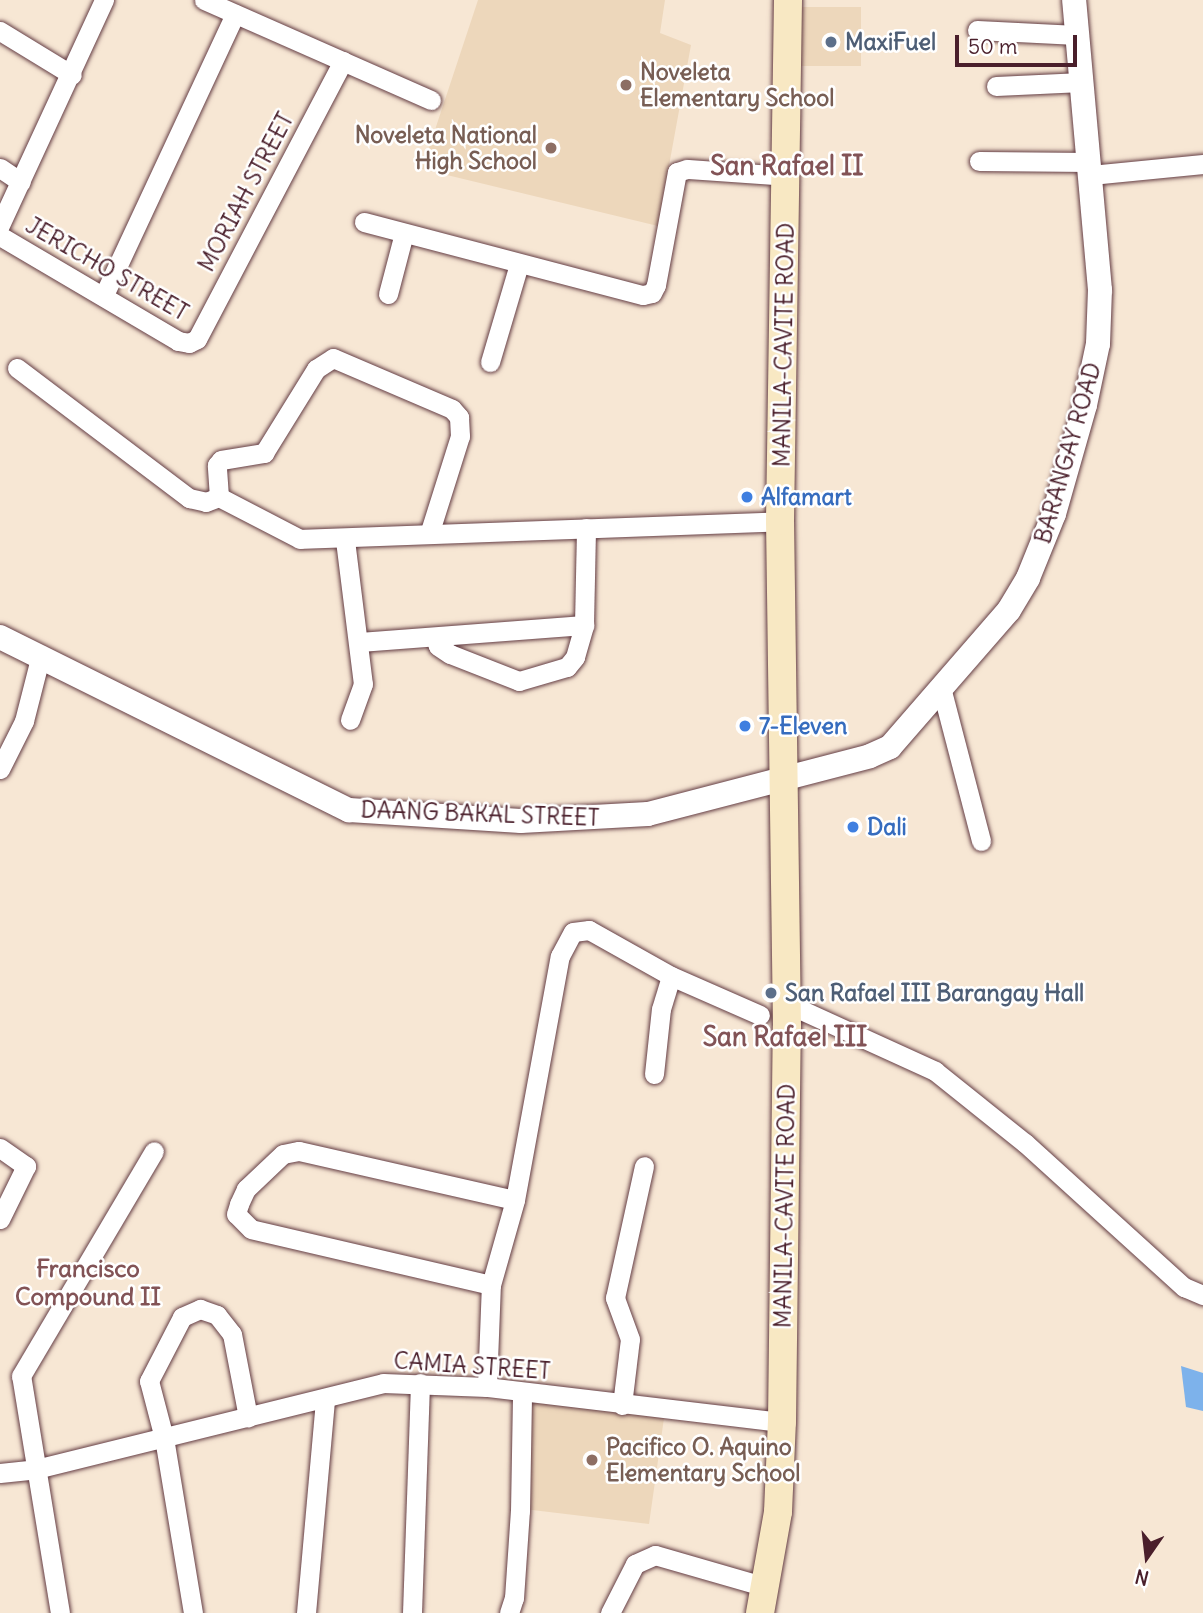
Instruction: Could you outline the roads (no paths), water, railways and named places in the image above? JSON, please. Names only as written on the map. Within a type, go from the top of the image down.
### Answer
[{"type":"main road","name":"MANILA-CAVITE ROAD","points":[[763,1600],[778,1512],[782,1422],[786,777],[780,521],[788,0]]},
{"type":"street","points":[[0,225],[72,75],[104,0]]},
{"type":"street","points":[[204,0],[432,100]]},
{"type":"street","name":"BARANGAY ROAD","points":[[786,777],[890,747],[942,691],[1009,610],[1028,578],[1064,483],[1090,383],[1100,325],[1090,168],[1074,0]]},
{"type":"street","points":[[104,295],[235,14]]},
{"type":"street","points":[[977,30],[1077,35]]},
{"type":"street","points":[[0,31],[72,75]]},
{"type":"street","name":"MORIAH STREET","points":[[189,343],[197,339],[343,61]]},
{"type":"street","points":[[996,86],[1082,82]]},
{"type":"street","points":[[979,162],[1090,168],[1203,164]]},
{"type":"street","points":[[0,168],[21,182]]},
{"type":"street","points":[[364,222],[643,295],[652,293],[677,172],[687,169],[787,176]]},
{"type":"street","points":[[388,294],[404,233]]},
{"type":"street","name":"JERICHO STREET","points":[[0,236],[178,341],[189,343]]},
{"type":"street","points":[[490,362],[519,264]]},
{"type":"street","points":[[219,497],[217,465],[264,453],[316,369],[333,358],[459,417],[460,436],[430,531]]},
{"type":"street","points":[[17,368],[189,498],[206,502],[219,497],[300,539],[345,540],[430,531],[780,521]]},
{"type":"street","points":[[435,637],[438,646],[450,654],[519,681],[530,681],[567,667],[575,657],[584,625],[586,528]]},
{"type":"street","points":[[345,540],[363,684],[350,720]]},
{"type":"street","points":[[359,642],[584,625]]},
{"type":"street","name":"DAANG BAKAL STREET","points":[[0,637],[349,810],[521,821],[611,818],[648,814],[786,777]]},
{"type":"street","points":[[0,769],[24,721],[40,658]]},
{"type":"street","points":[[942,691],[981,841]]},
{"type":"street","points":[[487,1387],[491,1285],[515,1200],[560,956],[573,932],[589,930],[671,976],[760,1014]]},
{"type":"street","points":[[654,1074],[661,1009],[671,976]]},
{"type":"street","points":[[784,1018],[934,1071],[1025,1143],[1184,1287],[1203,1295]]},
{"type":"street","points":[[0,1148],[26,1166],[0,1219]]},
{"type":"street","points":[[60,1613],[21,1376],[154,1151]]},
{"type":"street","points":[[491,1285],[251,1229],[236,1214],[239,1203],[246,1189],[283,1154],[299,1151],[515,1200]]},
{"type":"street","points":[[622,1405],[630,1339],[615,1298],[644,1166]]},
{"type":"street","points":[[193,1613],[164,1438],[149,1381],[182,1317],[200,1309],[217,1315],[232,1335],[248,1417]]},
{"type":"street","name":"CAMIA STREET","points":[[0,1473],[36,1469],[383,1383],[487,1387],[782,1422]]},
{"type":"street","points":[[412,1613],[420,1383]]},
{"type":"street","points":[[509,1613],[514,1598],[520,1511],[522,1392]]},
{"type":"street","points":[[306,1613],[325,1399]]},
{"type":"street","points":[[610,1613],[635,1564],[655,1556],[763,1600]]},
{"type":"water","points":[[1181,1366],[1203,1373],[1203,1411],[1186,1407]]},
{"type":"place","name":"MaxiFuel","points":[[831,42]]},
{"type":"place","name":"Noveleta Elementary School","points":[[626,85]]},
{"type":"place","name":"Noveleta National High School","points":[[551,148]]},
{"type":"place","name":"Alfamart","points":[[747,497]]},
{"type":"place","name":"7-Eleven","points":[[745,726]]},
{"type":"place","name":"Dali","points":[[853,827]]},
{"type":"place","name":"San Rafael III Barangay Hall","points":[[771,993]]},
{"type":"place","name":"Pacifico O. Aquino Elementary School","points":[[592,1460]]},
{"type":"district","name":"San Rafael II","points":[[787,166]]},
{"type":"district","name":"San Rafael III","points":[[785,1037]]},
{"type":"district","name":"Francisco Compound II","points":[[88,1283]]}]
